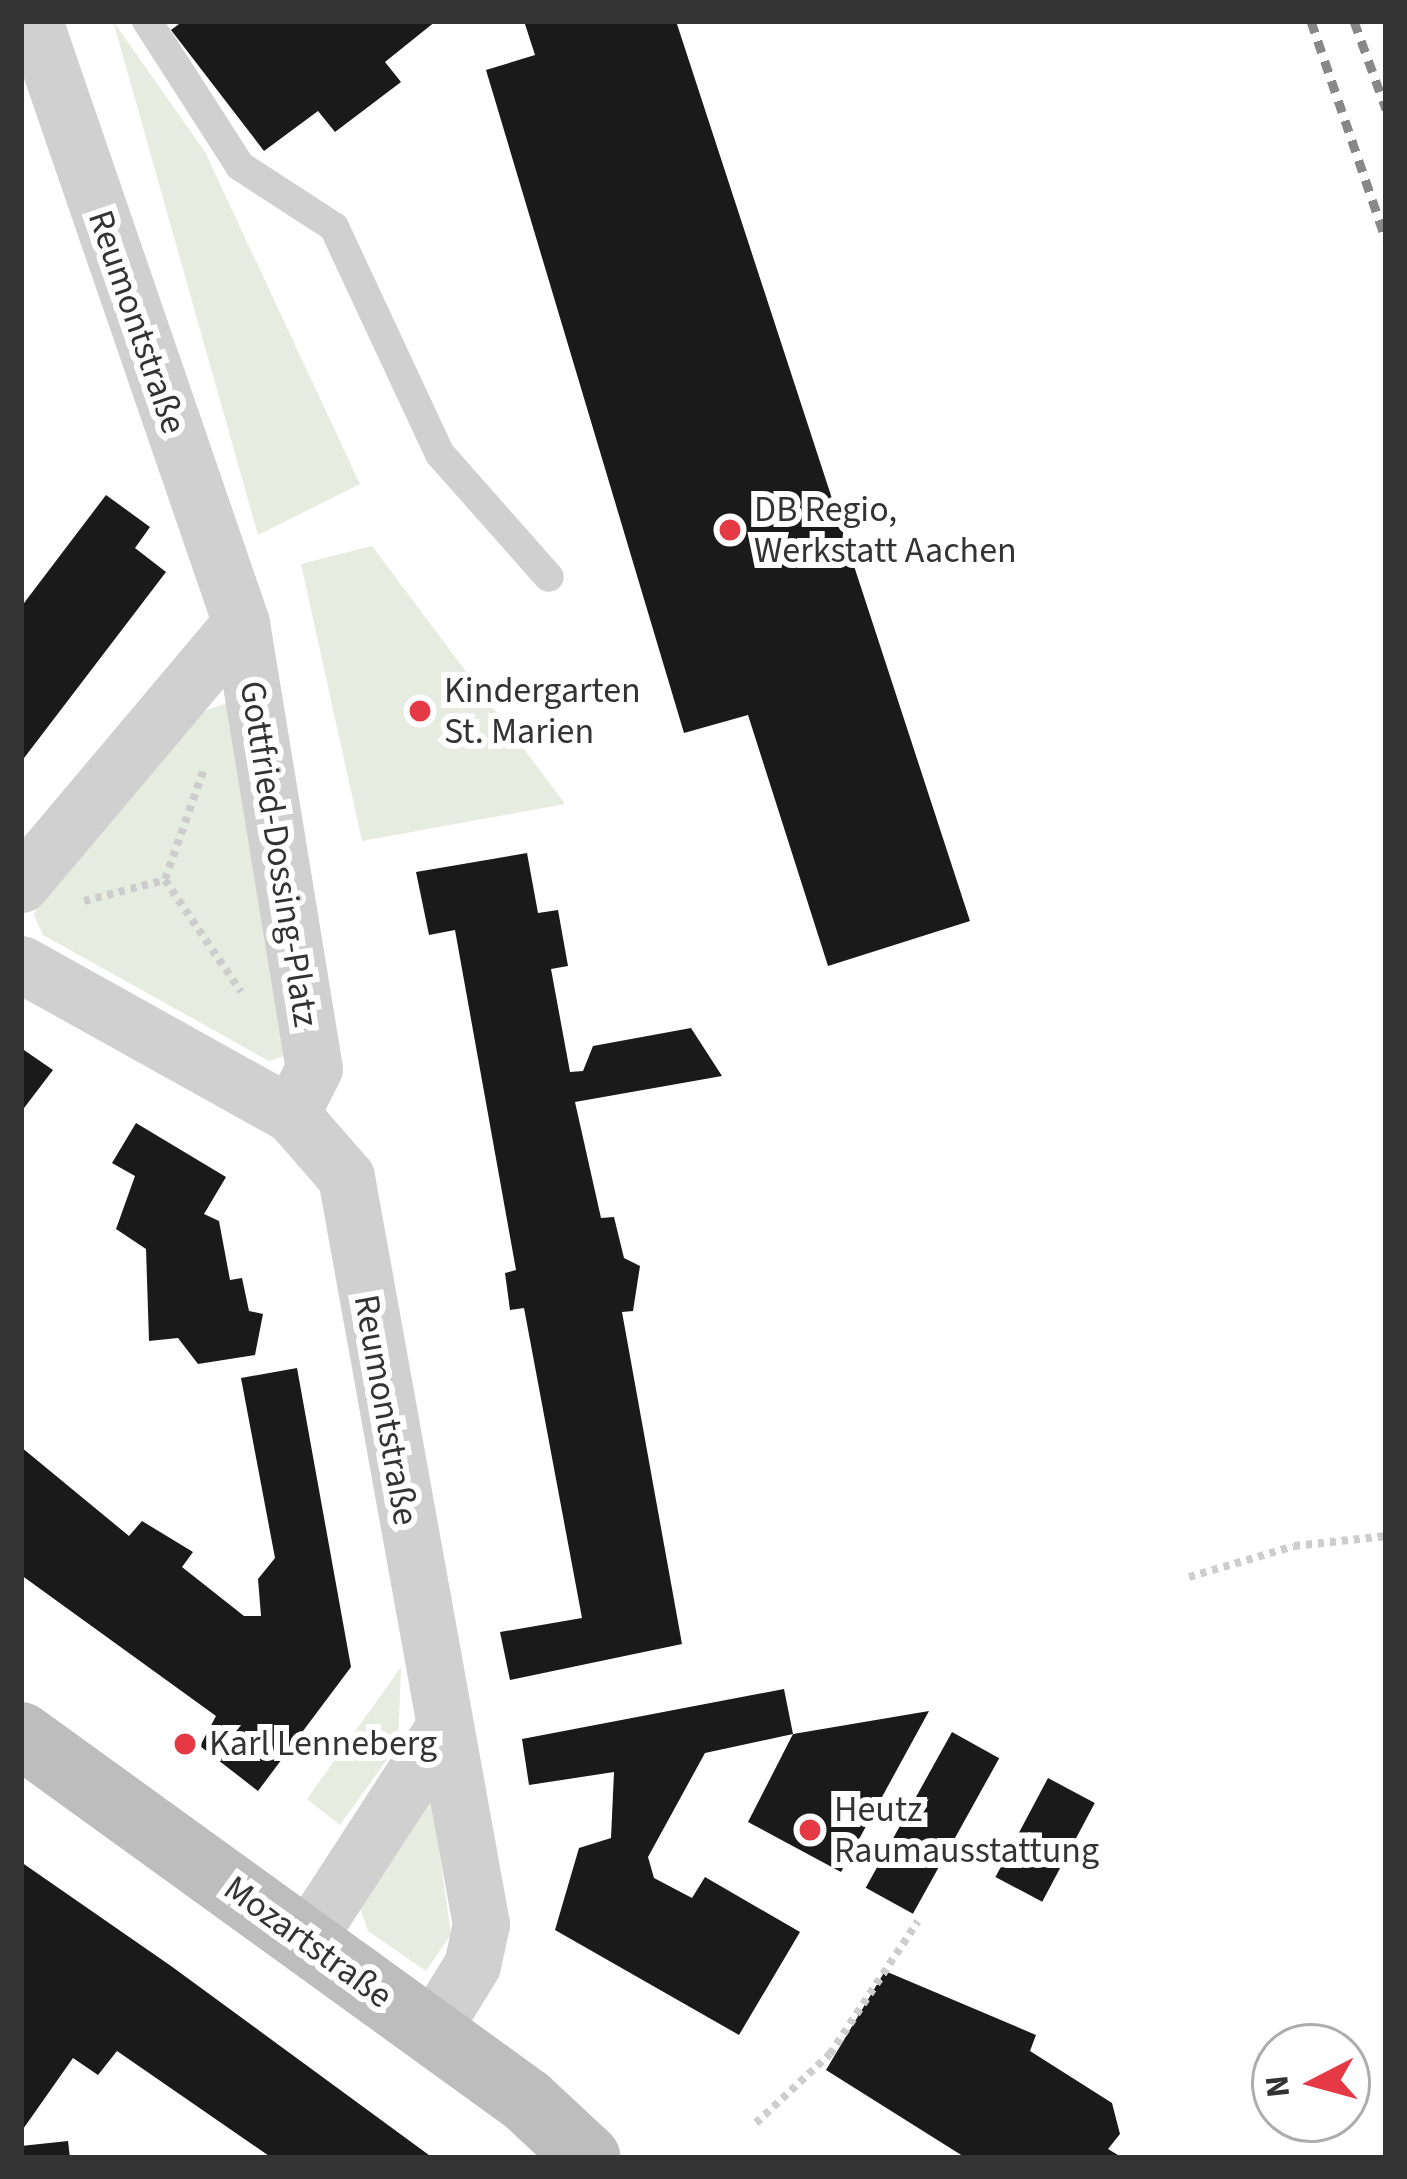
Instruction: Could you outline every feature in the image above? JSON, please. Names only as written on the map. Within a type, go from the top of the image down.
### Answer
[{"type":"main road","name":"Mozartstraße","points":[[21,1735],[432,2030],[588,2158]]},
{"type":"street","name":"Reumontstraße","points":[[34,21],[241,622]]},
{"type":"street","name":"Gottfried-Dossing-Platz","points":[[21,884],[241,622]]},
{"type":"street","name":"Gottfried-Dossing-Platz","points":[[241,622],[314,1068],[290,1114]]},
{"type":"street","points":[[21,964],[290,1114]]},
{"type":"street","name":"Reumontstraße","points":[[290,1114],[346,1177],[481,1924],[472,1965],[432,2030]]},
{"type":"street","points":[[306,1940],[445,1726]]},
{"type":"lane","points":[[147,21],[240,166],[334,227],[440,454],[548,577]]},
{"type":"path","points":[[78,903],[165,880],[245,997]]},
{"type":"path","points":[[1189,1577],[1294,1546],[1386,1536]]},
{"type":"path","points":[[756,2123],[830,2054],[918,1921]]},
{"type":"shaded area","points":[[113,21],[205,152],[360,484],[258,535]]},
{"type":"shaded area","points":[[372,546],[565,804],[362,841],[301,564]]},
{"type":"shaded area","points":[[228,703],[284,1056],[269,1061],[43,935],[34,915],[42,887],[193,714]]},
{"type":"shaded area","points":[[401,1667],[398,1744],[340,1825],[307,1799]]},
{"type":"shaded area","points":[[431,1794],[451,1934],[426,1971],[368,1931],[359,1904]]},
{"type":"building","points":[[183,21],[436,21],[385,62],[401,82],[335,132],[318,111],[264,151],[171,30]]},
{"type":"building","name":"DB Regio, Werkstatt Aachen","points":[[524,21],[676,21],[970,921],[828,966],[748,715],[684,733],[486,70],[535,55]]},
{"type":"building","points":[[106,495],[150,527],[135,548],[166,572],[21,762],[21,607]]},
{"type":"building","points":[[527,853],[538,913],[558,910],[568,966],[551,969],[570,1072],[583,1071],[593,1046],[691,1028],[722,1076],[575,1102],[601,1218],[614,1217],[624,1258],[640,1266],[633,1311],[622,1312],[682,1644],[510,1680],[500,1632],[582,1618],[524,1308],[510,1310],[505,1273],[516,1270],[455,930],[429,935],[416,872]]},
{"type":"building","points":[[21,1048],[53,1070],[21,1112]]},
{"type":"building","points":[[136,1123],[226,1177],[204,1214],[219,1221],[230,1280],[242,1278],[249,1311],[263,1314],[255,1355],[198,1364],[178,1338],[149,1341],[146,1249],[116,1229],[135,1176],[112,1163]]},
{"type":"building","points":[[297,1368],[351,1667],[258,1791],[200,1746],[216,1716],[21,1575],[21,1447],[129,1536],[142,1521],[193,1552],[182,1567],[244,1616],[261,1616],[258,1579],[275,1558],[241,1378]]},
{"type":"building","points":[[784,1689],[793,1734],[705,1753],[648,1857],[654,1878],[692,1898],[705,1877],[800,1932],[739,2035],[555,1930],[579,1848],[611,1838],[614,1772],[529,1785],[522,1739]]},
{"type":"building","points":[[929,1711],[841,1872],[748,1822],[793,1734]]},
{"type":"building","points":[[952,1732],[999,1758],[913,1914],[866,1888]]},
{"type":"building","points":[[1048,1778],[1095,1803],[1042,1902],[995,1877]]},
{"type":"building","points":[[21,1862],[433,2158],[272,2158],[117,2051],[98,2075],[73,2058],[21,2132]]},
{"type":"building","points":[[885,1971],[1036,2035],[1030,2051],[1112,2103],[1120,2134],[1108,2149],[1123,2158],[966,2158],[826,2070]]},
{"type":"building","points":[[68,2141],[70,2158],[21,2158],[21,2146]]},
{"type":"railway","points":[[1311,21],[1386,240]]},
{"type":"railway","points":[[1354,21],[1386,109]]},
{"type":"place","name":"DB Regio, Werkstatt Aachen","points":[[730,530]]},
{"type":"place","name":"Kindergarten St. Marien","points":[[420,711]]},
{"type":"place","name":"Karl Lenneberg","points":[[185,1744]]},
{"type":"place","name":"Heutz Raumausstattung","points":[[810,1830]]}]
